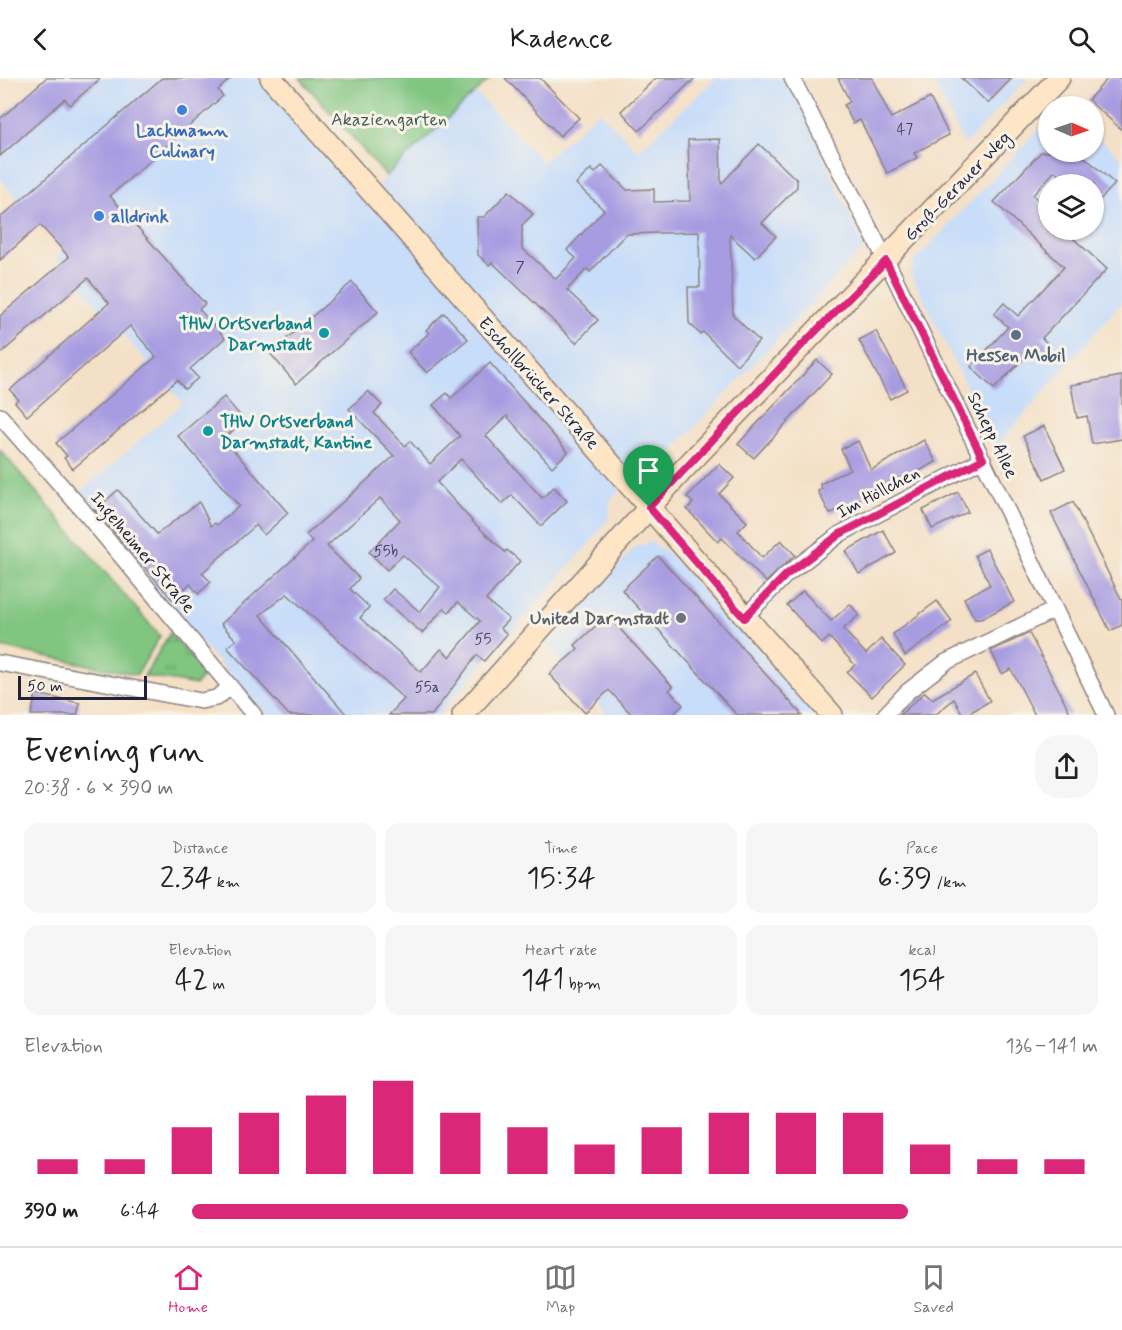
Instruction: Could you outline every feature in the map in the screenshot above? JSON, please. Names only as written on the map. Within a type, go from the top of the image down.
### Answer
[{"type":"main road","name":"Eschollbrücker Straße","points":[[271,78],[744,618],[832,715]]},
{"type":"main road","name":"Groß-Gerauer Weg","points":[[463,715],[649,507],[1059,78]]},
{"type":"street","name":"Schepp Allee","points":[[792,78],[886,261],[1106,715]]},
{"type":"street","name":"Ingelheimer Straße","points":[[0,416],[88,516],[254,715]]},
{"type":"street","name":"Im Höllchen","points":[[744,618],[786,575],[840,534],[983,459]]},
{"type":"street","points":[[885,715],[907,692],[946,662],[1054,610]]},
{"type":"street","points":[[0,663],[201,701],[216,698],[230,688]]},
{"type":"shaded area","points":[[46,78],[271,78],[372,195],[386,176],[475,92],[543,162],[599,111],[638,151],[716,78],[789,78],[864,247],[662,462],[647,466],[610,500],[609,517],[600,531],[438,715],[266,715],[72,499],[183,403],[56,257],[64,251],[0,179],[0,119]]},
{"type":"shaded area","points":[[931,78],[1028,78],[965,145]]},
{"type":"shaded area","points":[[1038,131],[1038,162],[1104,162],[1104,142],[1122,159],[1122,302],[996,447],[911,274],[913,263]]},
{"type":"shaded area","points":[[651,542],[673,557],[818,715],[608,715],[547,646],[635,547]]},
{"type":"green space","name":"Akaziengarten","points":[[300,78],[491,78],[386,176]]},
{"type":"green space","points":[[0,450],[160,636],[137,675],[0,647]]},
{"type":"green space","points":[[170,633],[202,669],[203,676],[196,685],[144,676]]},
{"type":"building","points":[[46,78],[101,78],[70,105],[65,99],[0,156],[0,119]]},
{"type":"building","points":[[162,78],[231,78],[218,90],[223,96],[110,196],[205,304],[199,309],[225,338],[190,369],[198,378],[185,389],[177,380],[73,469],[64,458],[67,456],[56,443],[156,357],[130,326],[27,416],[15,402],[18,399],[10,390],[109,303],[88,278],[0,354],[0,316],[69,257],[40,225],[0,260],[0,218]]},
{"type":"building","points":[[505,78],[540,78],[579,118],[560,136]]},
{"type":"building","points":[[656,78],[695,78],[639,131],[621,111]]},
{"type":"building","points":[[838,78],[872,78],[891,118],[930,98],[949,135],[914,153],[917,158],[887,173],[860,120],[853,123],[844,105],[850,102]]},
{"type":"building","points":[[961,78],[1012,78],[988,103]]},
{"type":"building","points":[[1108,78],[1122,78],[1122,130],[1104,114],[1104,96],[1092,96]]},
{"type":"building","points":[[720,139],[721,184],[759,144],[797,180],[797,187],[762,223],[776,236],[755,258],[730,235],[733,315],[759,341],[737,365],[703,332],[700,334],[689,323],[688,287],[700,287],[699,232],[626,234],[590,272],[587,269],[567,290],[598,320],[576,343],[492,262],[489,265],[478,255],[477,217],[484,217],[509,191],[533,214],[522,225],[522,248],[556,279],[576,258],[567,250],[604,210],[576,184],[591,169],[595,173],[602,166],[627,190],[654,189],[654,202],[690,201],[688,140]]},
{"type":"building","points":[[1038,155],[1038,162],[1090,162],[1104,174],[1058,174],[1055,171],[1052,174],[1038,174],[1038,190],[1033,195],[1038,200],[1038,240],[1075,240],[1107,269],[1042,338],[1049,345],[1038,357],[1031,351],[994,389],[971,367],[1008,327],[994,314],[1004,303],[1018,316],[1064,267],[994,202]]},
{"type":"building","points":[[1104,174],[1115,184],[1104,196]]},
{"type":"building","name":"THW Ortsverband Darmstadt","points":[[352,282],[378,312],[296,384],[270,353]]},
{"type":"building","points":[[444,313],[468,339],[427,373],[408,352],[429,333],[426,330]]},
{"type":"building","points":[[876,331],[907,390],[890,399],[859,340]]},
{"type":"building","points":[[817,360],[832,374],[754,458],[738,444]]},
{"type":"building","points":[[490,363],[568,452],[552,467],[507,416],[486,436],[542,498],[554,487],[567,501],[541,526],[512,495],[502,504],[461,459],[437,482],[473,522],[505,552],[507,550],[520,561],[486,600],[509,619],[500,628],[507,634],[484,661],[477,655],[432,715],[389,715],[404,699],[287,594],[260,615],[347,715],[289,715],[227,647],[236,640],[221,624],[312,542],[306,535],[394,456],[349,409],[368,391],[382,405],[374,413],[405,446],[410,441],[430,464],[460,436],[433,405],[447,393],[451,398]],"holes":[[[380,498],[400,520],[369,552],[387,570],[403,555],[440,587],[420,612],[393,589],[383,600],[422,633],[444,608],[449,612],[458,602],[480,621],[450,657],[441,649],[421,672],[360,618],[369,607],[350,589],[359,578],[327,546]]]},
{"type":"building","points":[[1122,376],[1122,439],[1092,444],[1087,416],[1077,418],[1071,385]]},
{"type":"building","points":[[224,397],[244,420],[224,439],[288,513],[264,535],[256,525],[202,573],[211,582],[198,594],[190,584],[172,599],[95,510],[118,490],[157,534],[199,502],[211,526],[215,523],[217,525],[239,506],[178,436]]},
{"type":"building","points":[[1044,426],[1065,469],[1044,479],[1023,436]]},
{"type":"building","points":[[924,440],[936,462],[901,481],[899,478],[830,514],[818,491],[822,489],[820,484],[850,469],[841,449],[858,441],[871,470]]},
{"type":"building","points":[[719,464],[734,478],[719,494],[747,522],[738,531],[762,558],[781,540],[795,555],[766,582],[722,538],[718,542],[687,509],[693,503],[687,497]]},
{"type":"building","points":[[958,492],[968,512],[932,529],[923,510]]},
{"type":"building","points":[[1073,502],[1122,601],[1122,625],[1110,631],[1051,513]]},
{"type":"building","points":[[883,530],[896,553],[859,574],[846,551]]},
{"type":"building","points":[[987,549],[1014,602],[981,619],[975,619],[964,598],[990,585],[975,555]]},
{"type":"building","points":[[658,556],[802,715],[737,715],[622,590]]},
{"type":"building","points":[[803,591],[831,621],[850,604],[859,615],[843,629],[866,654],[881,639],[905,665],[872,697],[847,672],[855,665],[829,637],[822,644],[787,605]]},
{"type":"building","points":[[937,601],[952,621],[905,656],[893,634]]},
{"type":"building","points":[[604,618],[607,622],[611,619],[673,687],[669,690],[683,705],[672,715],[632,715],[609,690],[585,713],[549,674],[578,649],[575,645]]},
{"type":"building","points":[[1029,633],[1071,715],[1035,715],[1011,669],[1002,674],[991,651]]},
{"type":"building","points":[[975,674],[990,701],[966,715],[963,715],[954,699],[935,715],[900,715],[925,692],[932,699]]},
{"type":"building","points":[[36,694],[80,703],[77,715],[31,715]]},
{"type":"place","name":"Lackmamn Culinary","points":[[182,110]]},
{"type":"place","name":"alldrink","points":[[99,216]]},
{"type":"place","name":"THW Ortsverband Darmstadt","points":[[324,333]]},
{"type":"place","name":"Hessen Mobil","points":[[1016,335]]},
{"type":"place","name":"THW Ortsverband Darmstadt, Kantine","points":[[208,431]]},
{"type":"place","name":"United Darmstadt","points":[[681,618]]},
{"type":"route","points":[[886,261],[983,459],[840,534],[786,575],[744,618],[649,507],[802,345],[886,261]]}]
